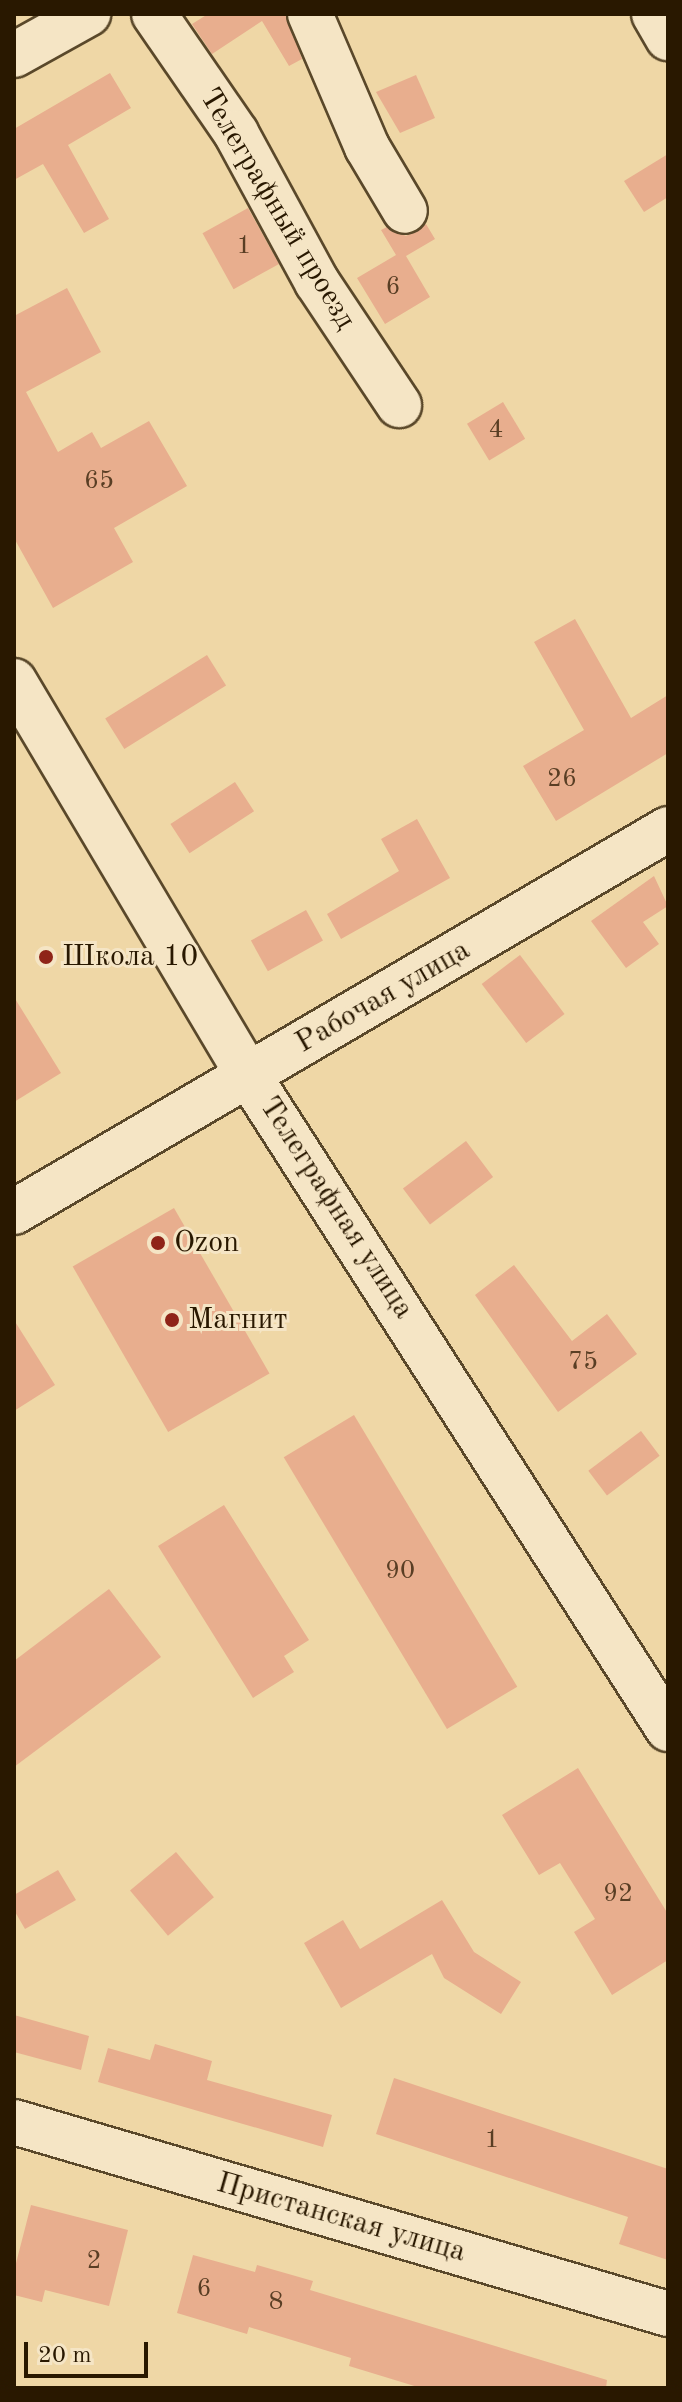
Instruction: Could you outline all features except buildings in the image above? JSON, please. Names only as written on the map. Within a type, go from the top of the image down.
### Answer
[{"type":"street","points":[[14,55],[88,14]]},
{"type":"street","name":"Телеграфный проезд","points":[[154,14],[236,133],[317,282],[399,405]]},
{"type":"street","points":[[310,14],[367,147],[405,211]]},
{"type":"street","points":[[654,14],[668,38]]},
{"type":"street","name":"Телеграфная улица","points":[[14,681],[249,1076],[668,1729]]},
{"type":"street","name":"Рабочая улица","points":[[14,1212],[668,829]]},
{"type":"street","name":"Пристанская улица","points":[[14,2122],[668,2314]]},
{"type":"place","name":"Школа 10","points":[[46,957]]},
{"type":"place","name":"Ozon","points":[[158,1243]]},
{"type":"place","name":"Магнит","points":[[172,1320]]}]
